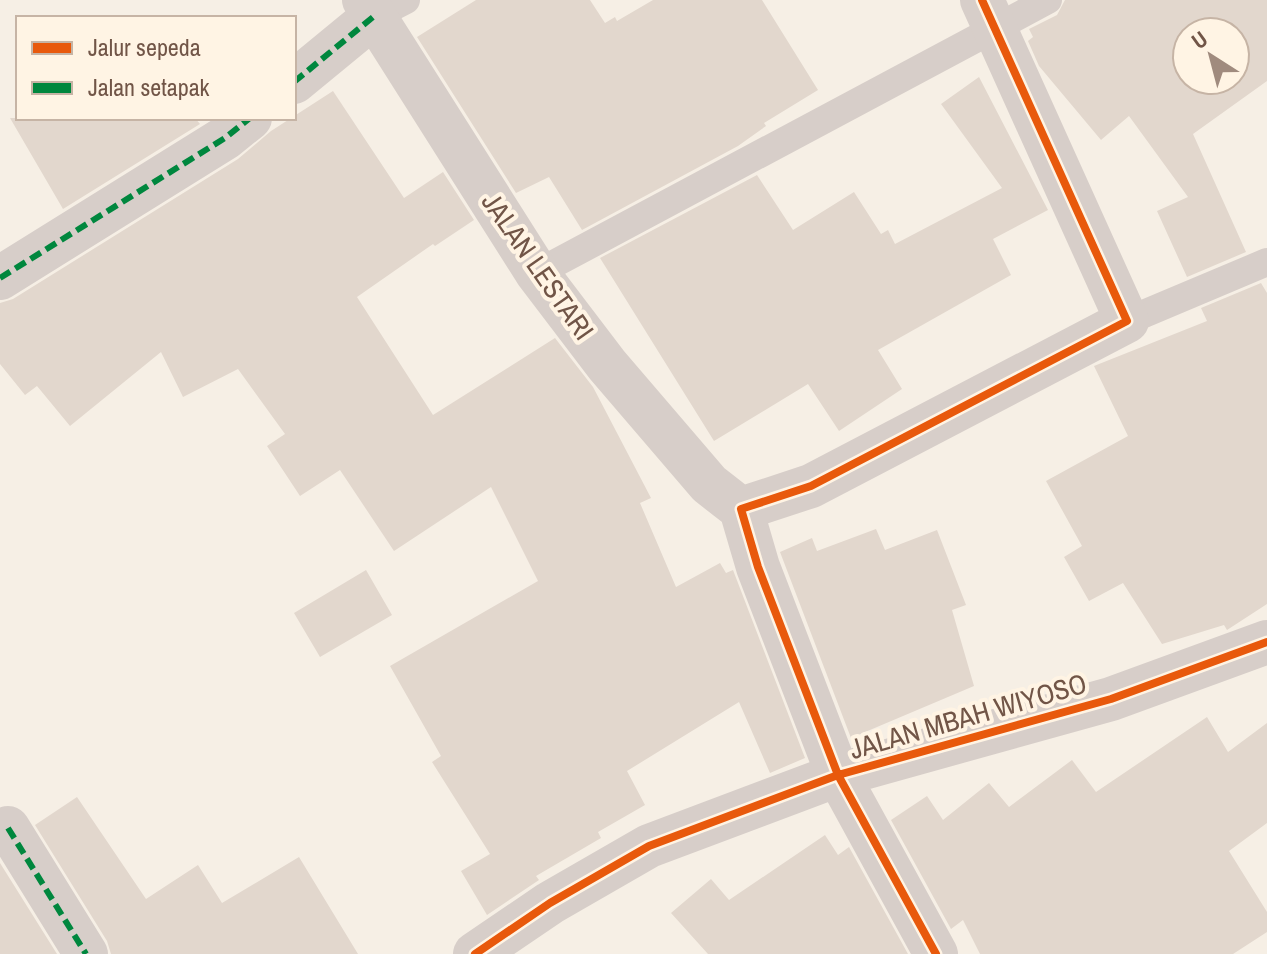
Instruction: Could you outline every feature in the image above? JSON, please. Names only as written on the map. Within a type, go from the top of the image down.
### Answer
[{"type":"street","points":[[296,80],[381,6]]},
{"type":"street","name":"JALAN LESTARI","points":[[381,6],[537,273],[607,365],[709,484],[741,509]]},
{"type":"street","points":[[936,954],[838,775],[758,567],[741,509],[811,486],[1127,321],[988,15]]},
{"type":"street","points":[[0,278],[225,138],[248,120]]},
{"type":"street","name":"JALAN MBAH WIYOSO","points":[[475,954],[550,903],[649,846],[838,775],[1111,699],[1267,642]]},
{"type":"street","points":[[8,828],[86,954]]},
{"type":"lane","points":[[537,273],[988,15],[1048,0]]},
{"type":"lane","points":[[1127,321],[1267,262]]},
{"type":"building","points":[[476,0],[590,0],[605,23],[615,17],[617,21],[653,0],[762,0],[818,90],[764,123],[766,126],[738,146],[582,230],[549,177],[516,193],[417,37]]},
{"type":"building","points":[[1065,0],[1267,0],[1267,81],[1251,92],[1251,16],[1171,16],[1171,96],[1246,96],[1193,134],[1246,252],[1187,277],[1157,211],[1188,197],[1129,116],[1101,140],[1039,66],[1028,41],[1033,37],[1029,29],[1057,15]]},
{"type":"building","points":[[979,77],[1048,210],[993,239],[1011,275],[878,350],[902,389],[839,431],[808,384],[714,441],[600,258],[757,175],[793,230],[854,192],[881,234],[888,230],[895,244],[1002,188],[941,104]]},
{"type":"building","points":[[333,91],[404,198],[443,172],[474,220],[435,246],[433,244],[357,297],[433,415],[555,338],[593,387],[651,498],[640,503],[676,587],[720,563],[726,573],[733,570],[805,758],[770,773],[739,702],[627,771],[645,805],[598,832],[601,838],[536,876],[539,880],[487,915],[461,871],[490,854],[432,762],[441,756],[390,666],[538,581],[491,487],[394,551],[340,470],[300,496],[267,446],[285,434],[238,369],[183,397],[161,352],[70,426],[37,386],[25,395],[0,364],[0,303],[13,299],[238,159],[271,131],[288,120],[296,120],[296,115]]},
{"type":"building","points":[[10,118],[197,120],[200,124],[63,209]]},
{"type":"building","points":[[1261,283],[1267,293],[1267,604],[1227,630],[1224,625],[1162,644],[1123,583],[1089,601],[1064,557],[1082,546],[1046,481],[1128,436],[1094,366],[1207,321],[1201,308]]},
{"type":"building","points":[[876,529],[885,550],[937,530],[966,605],[952,610],[974,686],[851,738],[780,552],[812,538],[817,551]]},
{"type":"building","points":[[366,570],[392,615],[320,657],[294,613]]},
{"type":"building","points":[[1207,717],[1228,752],[1267,723],[1267,823],[1229,851],[1267,912],[1267,932],[1233,954],[980,954],[963,920],[951,929],[891,820],[927,796],[943,820],[989,783],[1009,807],[1072,760],[1096,792]]},
{"type":"building","points":[[77,797],[146,899],[198,865],[222,903],[299,857],[358,954],[111,954],[107,941],[35,825]]},
{"type":"building","points":[[825,835],[838,855],[849,847],[908,954],[708,954],[671,913],[711,879],[729,900]]},
{"type":"building","points":[[0,863],[57,954],[0,954]]},
{"type":"marked path","points":[[296,80],[373,17]]},
{"type":"marked path","points":[[0,278],[225,138],[248,120]]},
{"type":"marked path","points":[[8,828],[86,954]]},
{"type":"cycle path","points":[[936,954],[838,775],[758,567],[741,509],[811,486],[1127,321],[982,0]]},
{"type":"cycle path","points":[[475,954],[550,903],[649,846],[838,775],[1111,699],[1267,642]]}]
